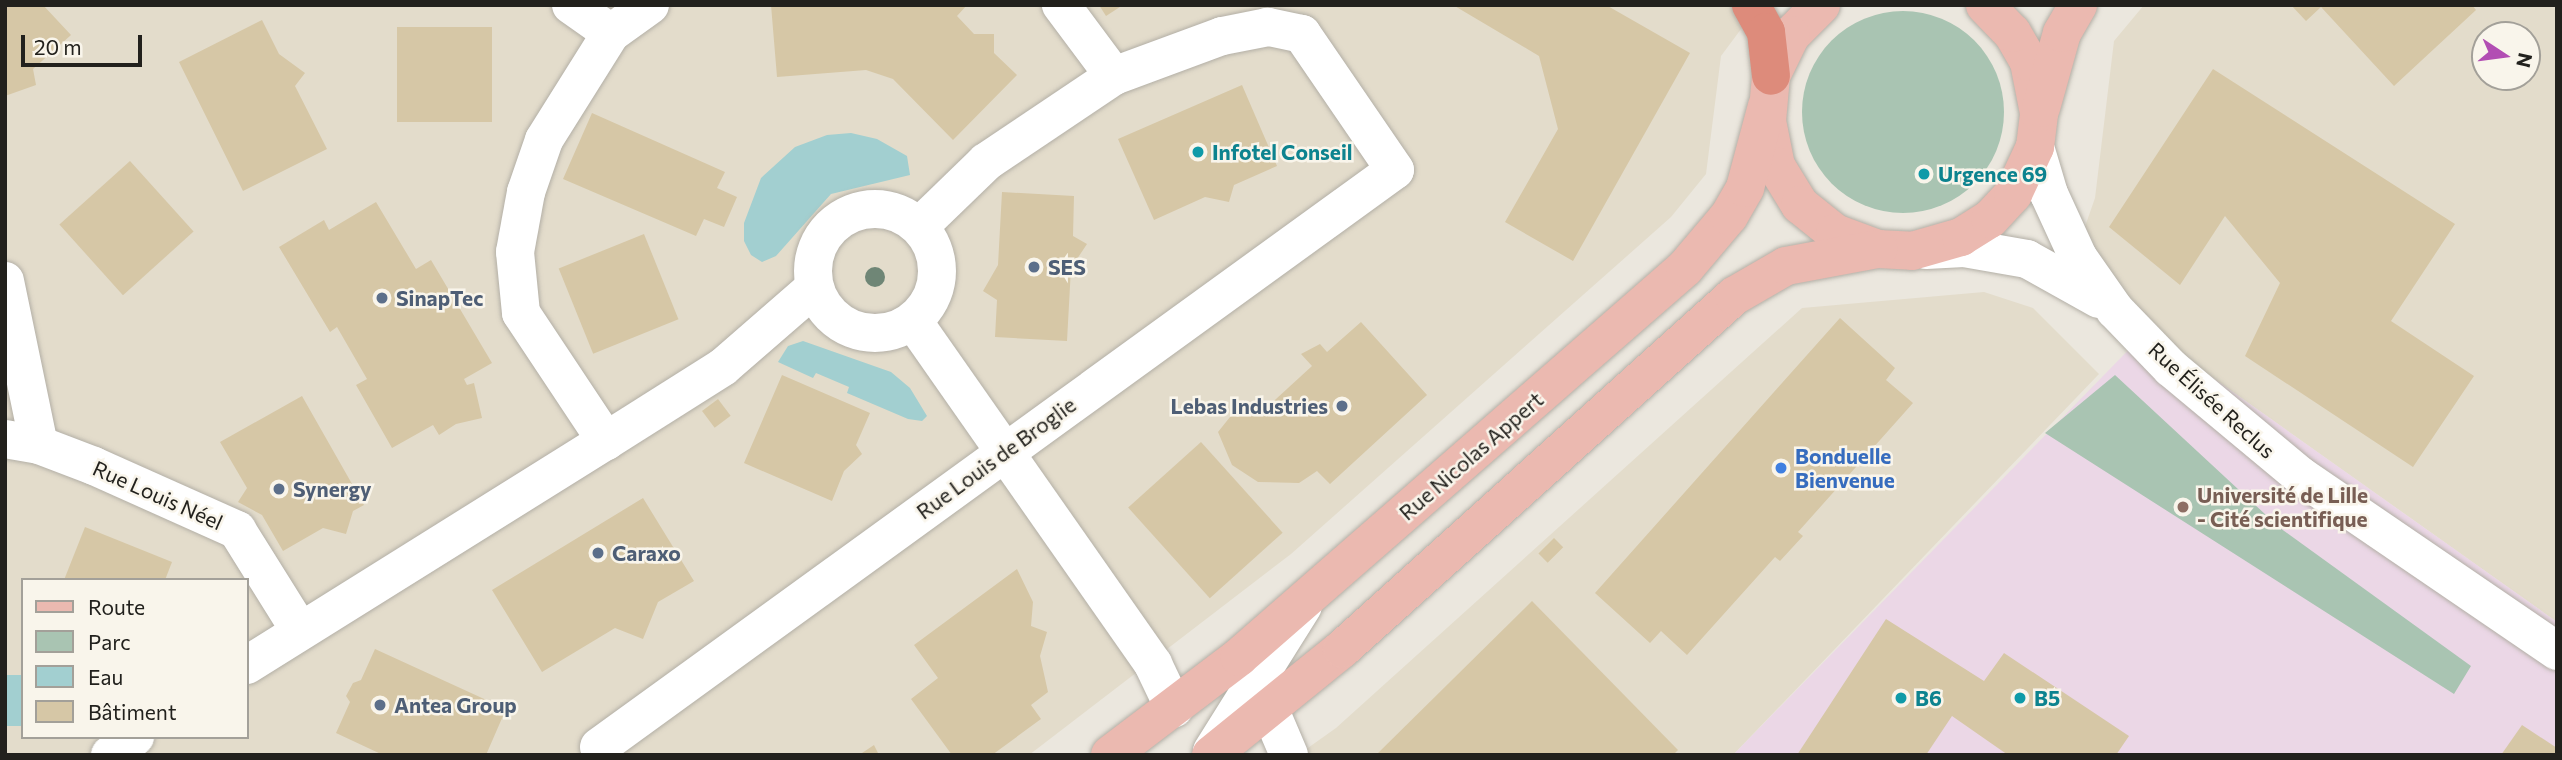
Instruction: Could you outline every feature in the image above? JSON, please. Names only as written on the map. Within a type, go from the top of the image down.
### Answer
[{"type":"highway","points":[[1751,5],[1766,32],[1769,91]]},
{"type":"main road","name":"Rue Nicolas Appert","points":[[1110,755],[1174,708],[1309,596],[1620,327],[1708,244],[1745,188],[1769,91],[1791,35],[1821,5]]},
{"type":"main road","points":[[1984,5],[2021,47],[2034,79],[2037,130]]},
{"type":"main road","points":[[1210,755],[1269,708],[1734,296],[1786,266],[1945,244],[1990,219],[2014,194],[2037,130],[2062,33],[2078,5]]},
{"type":"main road","points":[[1769,91],[1771,151],[1790,193],[1822,225],[1895,250]]},
{"type":"street","points":[[571,5],[611,33]]},
{"type":"street","points":[[606,441],[521,313],[515,252],[526,192],[544,139],[611,33],[650,5]]},
{"type":"street","points":[[920,226],[986,162],[1114,76],[1061,5]]},
{"type":"street","name":"Rue Louis de Broglie","points":[[599,747],[1395,170],[1302,34],[1268,27],[1222,36],[1114,76]]},
{"type":"street","name":"Rue Élisée Reclus","points":[[2037,130],[2062,229],[2115,310]]},
{"type":"street","points":[[883,208],[903,214],[920,226],[932,244],[938,264],[936,285],[928,305],[913,321],[895,331],[855,331],[837,321],[814,288],[817,247],[827,229],[843,216],[883,208]]},
{"type":"street","name":"Rue Élisée Reclus","points":[[1895,250],[1964,248],[2027,259],[2073,281],[2115,310],[2211,404],[2291,469],[2556,649]]},
{"type":"street","points":[[5,281],[22,442]]},
{"type":"street","points":[[248,664],[723,367],[814,288]]},
{"type":"street","points":[[913,321],[1153,664],[1174,708]]},
{"type":"street","name":"Rue Louis Néel","points":[[22,442],[237,530],[300,631]]},
{"type":"street","points":[[1210,755],[1309,596]]},
{"type":"street","points":[[1269,708],[1289,755]]},
{"type":"street","points":[[110,755],[132,739]]},
{"type":"shaded area","points":[[5,5],[1759,5],[1721,56],[1706,174],[1671,217],[1291,554],[1029,755],[5,755]]},
{"type":"shaded area","points":[[2144,5],[2557,5],[2557,622],[2147,331],[2081,238],[2095,198],[2114,41]]},
{"type":"shaded area","points":[[1984,292],[2033,308],[2099,374],[1733,755],[1298,755],[1336,728],[1802,308]]},
{"type":"shaded area","name":"Université de Lille ‐ Cité scientifique","points":[[2147,331],[2557,622],[2557,755],[1733,755]]},
{"type":"green space","points":[[1903,11],[1942,18],[1975,40],[1997,73],[2004,112],[1997,151],[1975,184],[1942,206],[1903,213],[1864,206],[1831,184],[1809,151],[1802,112],[1809,73],[1831,40],[1864,18]]},
{"type":"green space","points":[[2115,375],[2280,528],[2471,666],[2454,694],[2045,433]]},
{"type":"water","points":[[851,133],[877,139],[907,156],[910,175],[831,194],[776,256],[762,262],[751,255],[744,241],[744,223],[761,178],[795,147],[827,135]]},
{"type":"water","points":[[803,341],[891,372],[910,388],[927,416],[922,421],[908,419],[847,393],[849,387],[816,373],[813,378],[778,362],[788,346]]},
{"type":"water","points":[[5,675],[21,675],[21,726],[5,726]]},
{"type":"building","points":[[5,5],[43,5],[71,35],[33,69],[36,85],[5,96]]},
{"type":"building","points":[[771,5],[967,5],[957,16],[974,34],[994,34],[994,53],[1017,75],[953,140],[893,79],[866,70],[777,77]]},
{"type":"building","points":[[1099,5],[1123,5],[1106,16]]},
{"type":"building","points":[[1453,5],[1606,5],[1690,53],[1573,261],[1505,222],[1558,129],[1539,56]]},
{"type":"building","points":[[2291,5],[2472,5],[2476,10],[2394,86],[2321,7],[2306,21]]},
{"type":"building","points":[[262,20],[279,54],[305,73],[295,86],[327,149],[243,191],[179,62]]},
{"type":"building","points":[[397,27],[492,27],[492,122],[397,122]]},
{"type":"building","points":[[2213,69],[2455,224],[2391,321],[2474,376],[2413,467],[2245,356],[2280,283],[2225,216],[2180,285],[2109,227]]},
{"type":"building","name":"Infotel Conseil","points":[[1242,85],[1277,166],[1234,185],[1229,202],[1205,197],[1154,220],[1118,139]]},
{"type":"building","points":[[592,113],[725,172],[717,188],[737,197],[724,227],[704,219],[696,236],[563,179]]},
{"type":"building","points":[[130,161],[194,232],[123,295],[59,225]]},
{"type":"building","name":"SES","points":[[1002,192],[1074,196],[1073,236],[1087,244],[1071,268],[1067,341],[995,337],[997,300],[983,291],[998,265]]},
{"type":"building","name":"SinapTec","points":[[376,202],[416,269],[431,260],[492,363],[464,379],[467,385],[474,383],[482,418],[456,424],[439,435],[433,425],[392,448],[356,385],[367,379],[337,327],[330,332],[279,247],[324,220],[329,230]]},
{"type":"building","points":[[644,234],[678,319],[593,354],[559,268]]},
{"type":"building","name":"Bonduelle Bienvenue","points":[[1840,318],[1895,368],[1886,380],[1913,403],[1798,532],[1803,536],[1780,561],[1775,557],[1687,655],[1661,631],[1650,643],[1595,593]]},
{"type":"building","name":"Lebas Industries","points":[[1361,322],[1427,395],[1330,484],[1317,471],[1299,483],[1258,482],[1232,465],[1218,432],[1230,417],[1259,402],[1265,409],[1312,366],[1301,354],[1320,344],[1327,352]]},
{"type":"building","points":[[782,375],[870,413],[856,445],[862,454],[844,471],[832,501],[744,463]]},
{"type":"building","points":[[302,396],[364,505],[353,511],[346,534],[323,528],[283,551],[262,515],[238,502],[247,488],[220,442]]},
{"type":"building","points":[[718,399],[731,416],[715,428],[702,411]]},
{"type":"building","points":[[1201,442],[1283,533],[1210,598],[1128,508]]},
{"type":"building","points":[[643,498],[694,581],[658,602],[643,639],[615,628],[542,672],[492,590]]},
{"type":"building","points":[[85,527],[172,562],[166,578],[65,578]]},
{"type":"building","points":[[1554,538],[1563,547],[1548,563],[1538,554]]},
{"type":"building","points":[[1017,569],[1033,602],[1031,626],[1047,632],[1040,656],[1048,692],[1031,705],[1041,719],[992,755],[952,755],[911,699],[938,678],[914,645]]},
{"type":"building","points":[[1532,601],[1678,750],[1673,755],[1376,755]]},
{"type":"building","points":[[1886,619],[1984,681],[2004,653],[2129,736],[2116,755],[2008,755],[1952,716],[1926,755],[1797,755]]},
{"type":"building","points":[[375,649],[506,709],[486,755],[383,755],[336,733],[350,702],[346,696],[353,683],[361,680]]},
{"type":"building","points":[[2522,725],[2557,748],[2557,755],[2501,755]]},
{"type":"building","points":[[874,745],[879,755],[859,755]]},
{"type":"place","name":"Infotel Conseil","points":[[1198,152]]},
{"type":"place","name":"Urgence 69","points":[[1924,174]]},
{"type":"place","name":"SES","points":[[1034,267]]},
{"type":"place","name":"SinapTec","points":[[382,298]]},
{"type":"place","name":"Lebas Industries","points":[[1342,406]]},
{"type":"place","name":"Bonduelle Bienvenue","points":[[1781,468]]},
{"type":"place","name":"Synergy","points":[[279,489]]},
{"type":"place","name":"Université de Lille ‐ Cité scientifique","points":[[2183,507]]},
{"type":"place","name":"Caraxo","points":[[598,553]]},
{"type":"place","name":"B6","points":[[1901,698]]},
{"type":"place","name":"B5","points":[[2020,698]]},
{"type":"place","name":"Antea Group","points":[[380,705]]}]
